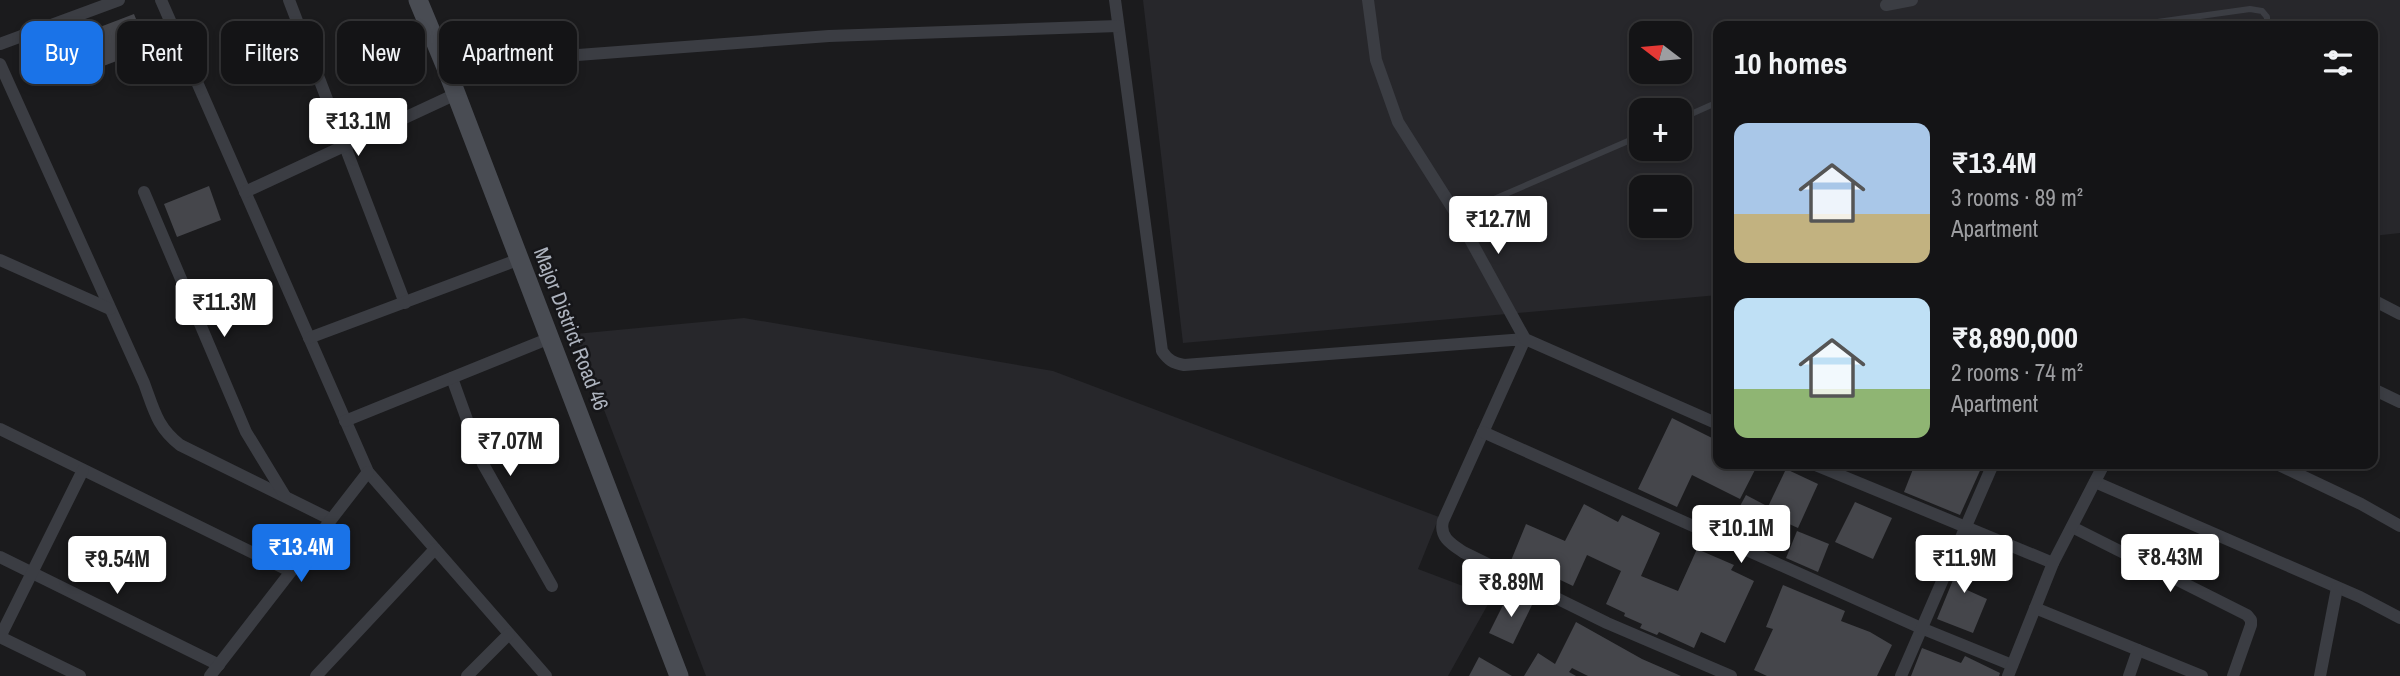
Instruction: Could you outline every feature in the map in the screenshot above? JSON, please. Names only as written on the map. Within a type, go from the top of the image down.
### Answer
[{"type":"main road","name":"Major District Road 46","points":[[418,0],[439,51]]},
{"type":"main road","name":"Major District Road 46","points":[[452,84],[679,676]]},
{"type":"street","points":[[0,44],[119,0]]},
{"type":"street","points":[[161,0],[368,472],[547,676]]},
{"type":"street","points":[[289,0],[405,303]]},
{"type":"street","points":[[1115,0],[1162,351],[1168,359],[1184,365],[1525,339],[1713,422]]},
{"type":"street","points":[[1368,0],[1376,60],[1398,122],[1457,215],[1525,339]]},
{"type":"street","points":[[1886,5],[1912,0]]},
{"type":"street","points":[[577,55],[829,36],[1118,26]]},
{"type":"street","points":[[0,64],[156,417],[166,433],[180,445],[330,519]]},
{"type":"street","points":[[245,192],[456,94]]},
{"type":"street","points":[[144,192],[246,432],[285,497]]},
{"type":"street","points":[[309,338],[520,259]]},
{"type":"street","points":[[0,260],[110,309]]},
{"type":"street","points":[[2378,303],[2400,314]]},
{"type":"street","points":[[345,421],[550,338]]},
{"type":"street","points":[[1525,339],[1443,521],[1441,528],[1449,542],[1463,552],[1607,623],[1731,676]]},
{"type":"street","points":[[452,378],[484,464],[552,586]]},
{"type":"street","points":[[2378,391],[2400,402]]},
{"type":"street","points":[[0,429],[290,571]]},
{"type":"street","points":[[1483,432],[1921,628],[2010,671],[2053,563],[2102,469]]},
{"type":"street","points":[[1829,469],[2053,563]]},
{"type":"street","points":[[1901,676],[1991,469]]},
{"type":"street","points":[[2288,469],[2400,526]]},
{"type":"street","points":[[80,676],[0,637],[82,470]]},
{"type":"street","points":[[210,676],[368,472]]},
{"type":"street","points":[[2095,482],[2400,618]]},
{"type":"street","points":[[2072,527],[2247,615],[2251,625],[2233,676]]},
{"type":"street","points":[[316,676],[435,549]]},
{"type":"street","points":[[0,557],[219,665]]},
{"type":"street","points":[[2320,676],[2337,588]]},
{"type":"street","points":[[2035,608],[2202,676]]},
{"type":"street","points":[[467,676],[509,634]]},
{"type":"street","points":[[2129,676],[2138,650]]},
{"type":"lane","points":[[2165,21],[2250,9],[2262,11],[2267,21]]},
{"type":"lane","points":[[1692,114],[1713,104]]},
{"type":"lane","points":[[1457,215],[1629,141]]},
{"type":"shaded area","points":[[1143,0],[2400,0],[2400,233],[2378,235],[2378,21],[1713,21],[1713,295],[1183,343]]},
{"type":"shaded area","points":[[744,318],[1053,371],[1439,517],[1418,569],[1492,597],[1448,676],[706,676],[575,334]]},
{"type":"building","points":[[134,14],[137,21],[117,21],[117,61],[103,66],[103,26]]},
{"type":"building","points":[[209,186],[221,220],[177,237],[164,204]]},
{"type":"building","points":[[1672,418],[1713,438],[1713,469],[1755,469],[1740,499],[1692,475],[1677,507],[1638,489]]},
{"type":"building","points":[[1786,469],[1818,484],[1798,528],[1765,513]]},
{"type":"building","points":[[1913,469],[1981,469],[1960,515],[1904,492]]},
{"type":"building","points":[[1746,495],[1765,505],[1746,540],[1727,530]]},
{"type":"building","points":[[1855,502],[1892,518],[1873,559],[1835,542]]},
{"type":"building","points":[[1584,504],[1618,522],[1622,515],[1660,533],[1641,576],[1678,591],[1697,549],[1734,565],[1731,570],[1754,581],[1725,643],[1701,632],[1694,648],[1659,632],[1657,635],[1640,628],[1642,624],[1606,604],[1621,571],[1587,555],[1573,586],[1533,567],[1531,572],[1510,563],[1526,524],[1565,541]]},
{"type":"building","points":[[1797,531],[1829,544],[1818,572],[1786,558]]},
{"type":"building","points":[[1967,546],[1983,553],[1967,590],[1987,599],[1973,633],[1937,619]]},
{"type":"building","points":[[1783,585],[1845,611],[1841,621],[1870,632],[1892,645],[1877,676],[1767,676],[1754,670],[1773,629],[1766,627]]},
{"type":"building","points":[[1509,593],[1532,605],[1513,644],[1489,633]]},
{"type":"building","points":[[1576,622],[1642,659],[1681,676],[1588,676],[1572,668],[1569,672],[1576,676],[1524,676],[1538,653],[1555,664]]},
{"type":"building","points":[[1922,648],[1961,663],[1965,656],[2000,673],[1999,676],[1911,676]]},
{"type":"building","points":[[1479,657],[1512,676],[1469,676]]}]
